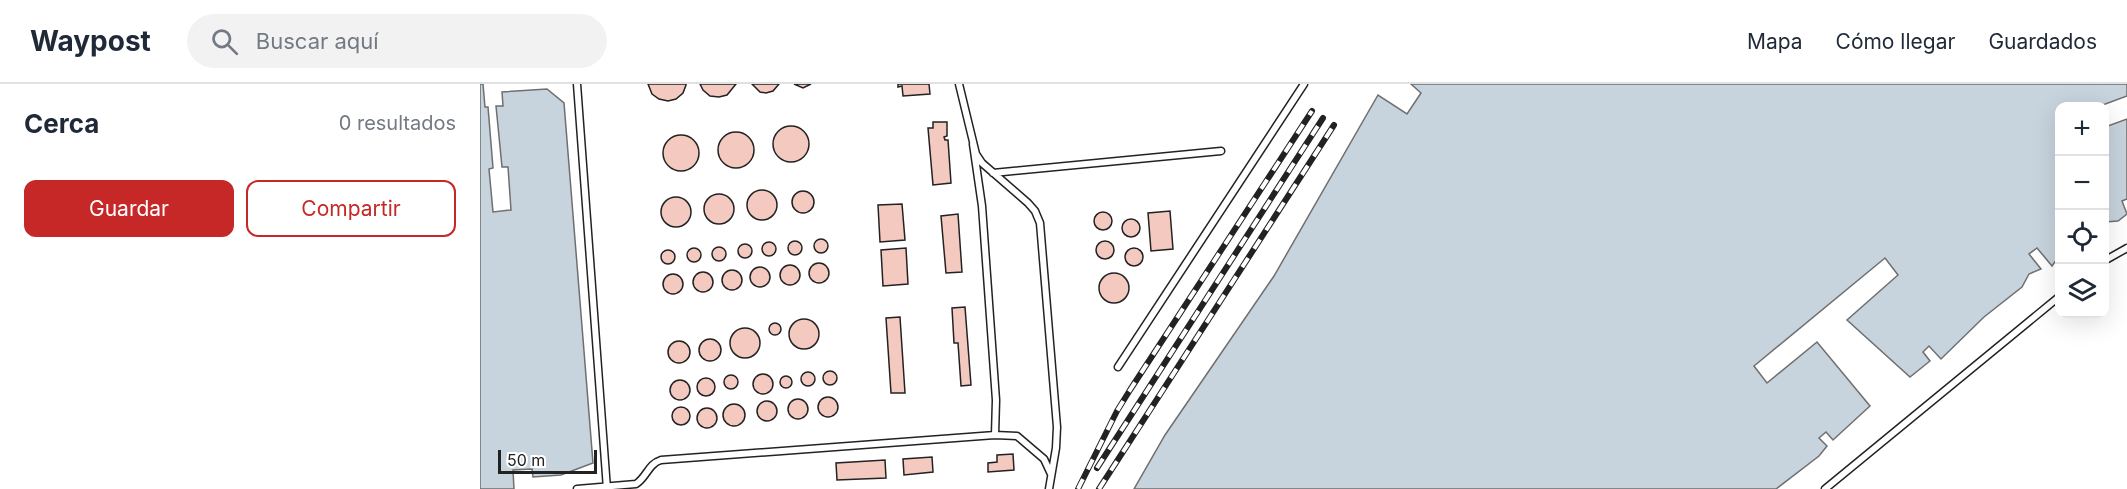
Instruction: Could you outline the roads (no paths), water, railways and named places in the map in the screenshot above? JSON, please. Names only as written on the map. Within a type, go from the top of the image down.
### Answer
[{"type":"lane","points":[[578,84],[607,488]]},
{"type":"lane","points":[[959,84],[976,154],[982,163],[1028,203],[1035,211],[1040,223],[1057,427],[1049,489]]},
{"type":"lane","points":[[1118,366],[1304,84]]},
{"type":"lane","points":[[973,144],[983,218],[996,400],[995,435]]},
{"type":"lane","points":[[993,173],[1221,151]]},
{"type":"lane","points":[[2109,258],[2127,248]]},
{"type":"lane","points":[[1825,489],[2055,300]]},
{"type":"lane","points":[[577,489],[636,484],[643,479],[653,464],[661,460],[995,435],[1017,435],[1044,459],[1052,474]]},
{"type":"railway","points":[[1078,489],[1117,411],[1312,111]]},
{"type":"railway","points":[[1097,468],[1323,118]]},
{"type":"railway","points":[[1099,489],[1334,125]]}]
